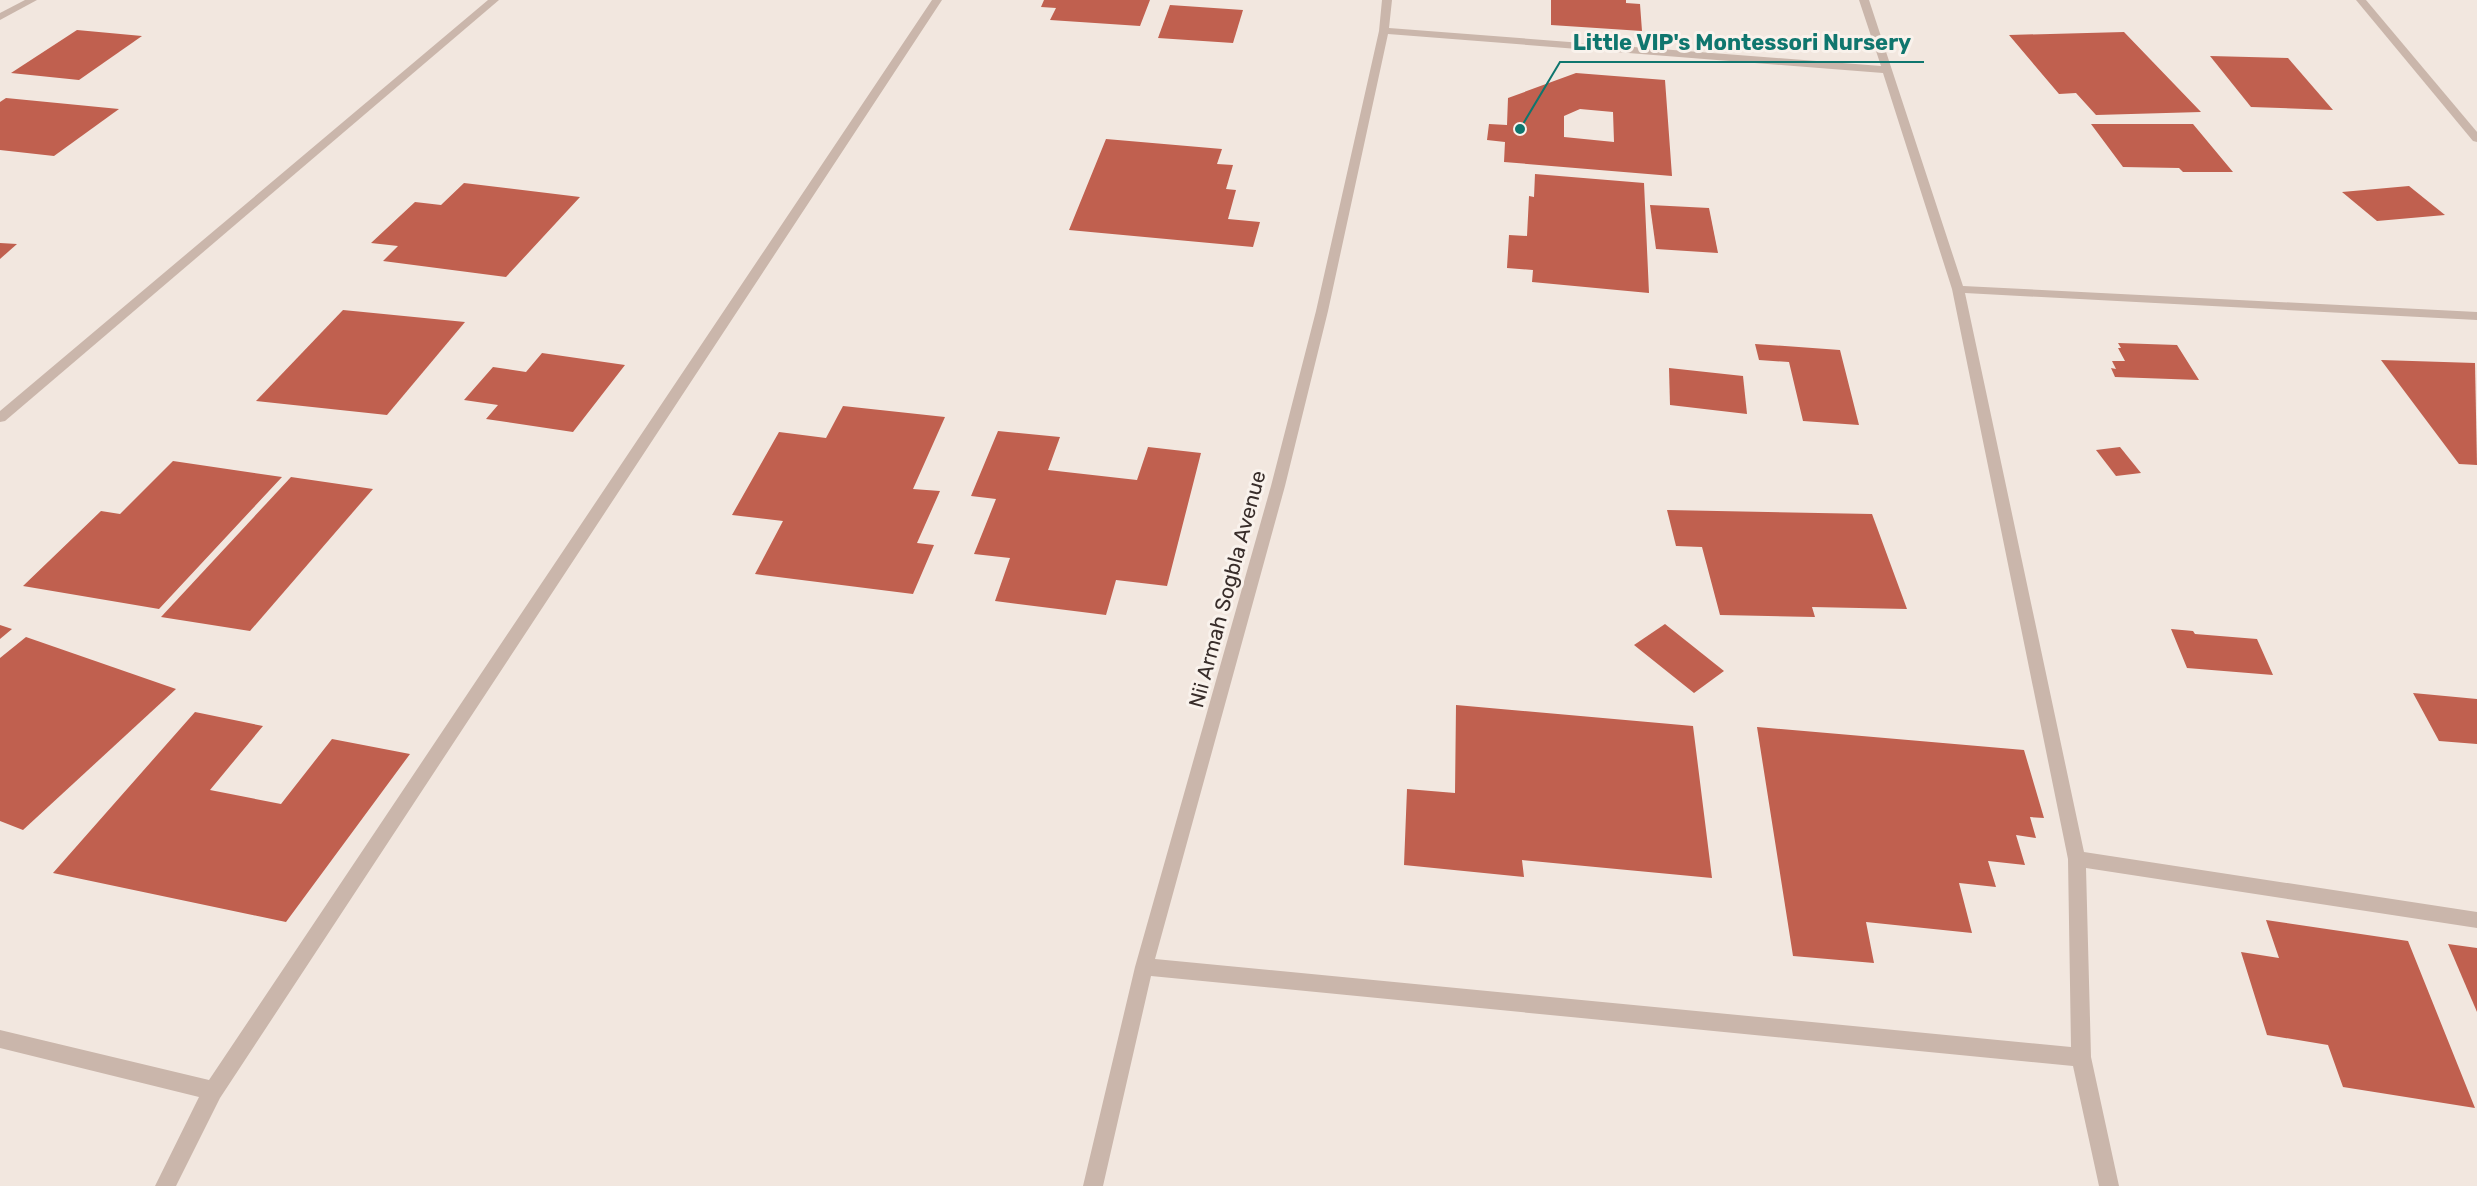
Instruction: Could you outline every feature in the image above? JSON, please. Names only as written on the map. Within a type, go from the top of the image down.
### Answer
[{"type":"street","points":[[0,17],[32,0]]},
{"type":"street","points":[[0,418],[494,0]]},
{"type":"street","points":[[165,1186],[213,1091],[937,0]]},
{"type":"street","name":"Nii Armah Sogbla Avenue","points":[[1093,1186],[1144,967],[1281,475],[1322,311],[1384,32],[1387,0]]},
{"type":"street","points":[[1864,0],[1958,289],[2077,859],[2081,1057],[2109,1186]]},
{"type":"street","points":[[2361,0],[2477,139]]},
{"type":"street","points":[[1384,32],[1887,70]]},
{"type":"street","points":[[1958,289],[2477,316]]},
{"type":"street","points":[[2077,859],[2477,920]]},
{"type":"street","points":[[1144,967],[2081,1057]]},
{"type":"street","points":[[0,1039],[213,1091]]},
{"type":"building","points":[[1044,0],[1150,0],[1140,26],[1050,20],[1056,8],[1041,7]]},
{"type":"building","points":[[1551,0],[1626,0],[1626,3],[1640,4],[1642,31],[1551,25]]},
{"type":"building","points":[[1170,5],[1243,10],[1233,43],[1158,38]]},
{"type":"building","points":[[77,30],[142,36],[79,80],[11,73]]},
{"type":"building","points":[[2124,32],[2201,112],[2096,115],[2076,93],[2059,94],[2009,35]]},
{"type":"building","points":[[2210,56],[2288,58],[2333,110],[2251,107]]},
{"type":"building","points":[[1576,73],[1665,80],[1672,176],[1504,162],[1505,142],[1487,140],[1489,124],[1507,125],[1508,98]],"holes":[[[1580,109],[1613,112],[1614,142],[1564,137],[1564,116]]]},
{"type":"building","points":[[6,98],[119,109],[54,156],[0,150],[0,102]]},
{"type":"building","points":[[2091,124],[2193,124],[2233,172],[2183,172],[2179,168],[2123,167]]},
{"type":"building","points":[[1106,139],[1222,149],[1217,164],[1233,165],[1226,189],[1236,190],[1228,219],[1260,222],[1253,247],[1069,230]]},
{"type":"building","points":[[1535,174],[1644,183],[1649,293],[1532,282],[1533,270],[1507,268],[1509,235],[1527,236],[1529,196],[1534,197]]},
{"type":"building","points":[[464,183],[580,197],[506,277],[383,261],[398,246],[371,243],[415,202],[441,205]]},
{"type":"building","points":[[2409,186],[2445,215],[2377,221],[2342,192]]},
{"type":"building","points":[[1650,205],[1709,208],[1718,253],[1656,249]]},
{"type":"building","points":[[0,243],[17,244],[0,259]]},
{"type":"building","points":[[343,310],[465,322],[387,415],[256,401]]},
{"type":"building","points":[[2118,343],[2177,345],[2199,380],[2115,377],[2111,368],[2116,369],[2112,361],[2125,361],[2118,348],[2121,348]]},
{"type":"building","points":[[1755,344],[1840,350],[1859,425],[1803,421],[1789,362],[1759,360]]},
{"type":"building","points":[[542,353],[625,365],[573,432],[486,419],[498,405],[464,400],[493,367],[526,372]]},
{"type":"building","points":[[2381,360],[2475,363],[2477,465],[2459,464]]},
{"type":"building","points":[[1669,368],[1743,376],[1747,414],[1670,405]]},
{"type":"building","points":[[843,406],[945,417],[913,489],[940,491],[917,543],[934,545],[913,594],[755,574],[783,521],[732,515],[779,432],[826,438]]},
{"type":"building","points":[[998,431],[1060,437],[1048,470],[1137,480],[1148,447],[1201,453],[1167,586],[1116,580],[1106,615],[995,601],[1010,558],[974,554],[996,499],[971,496]]},
{"type":"building","points":[[2120,447],[2141,473],[2116,476],[2096,450]]},
{"type":"building","points":[[173,461],[282,477],[159,609],[23,586],[101,511],[120,514]]},
{"type":"building","points":[[291,477],[373,489],[250,631],[161,617]]},
{"type":"building","points":[[1667,510],[1872,514],[1907,609],[1812,607],[1815,617],[1720,615],[1702,547],[1676,546]]},
{"type":"building","points":[[1665,624],[1724,671],[1694,693],[1634,645]]},
{"type":"building","points":[[0,625],[12,629],[0,639]]},
{"type":"building","points":[[2171,629],[2193,631],[2195,634],[2257,639],[2273,675],[2187,668]]},
{"type":"building","points":[[26,637],[176,689],[23,830],[0,821],[0,658]]},
{"type":"building","points":[[2413,693],[2477,699],[2477,744],[2439,741]]},
{"type":"building","points":[[1456,705],[1693,726],[1712,878],[1522,860],[1524,877],[1404,865],[1407,789],[1455,793]]},
{"type":"building","points":[[195,712],[263,726],[210,790],[281,804],[332,739],[410,754],[286,922],[53,873]]},
{"type":"building","points":[[1757,727],[2024,750],[2044,818],[2030,817],[2036,838],[2016,835],[2025,865],[1988,861],[1996,887],[1959,883],[1972,933],[1866,922],[1874,963],[1793,956]]},
{"type":"building","points":[[2266,920],[2408,941],[2475,1108],[2343,1087],[2328,1045],[2267,1035],[2241,952],[2279,958]]},
{"type":"building","points":[[2448,944],[2477,948],[2477,1012]]},
{"type":"place","name":"Little VIP's Montessori Nursery","points":[[1520,129]]}]
